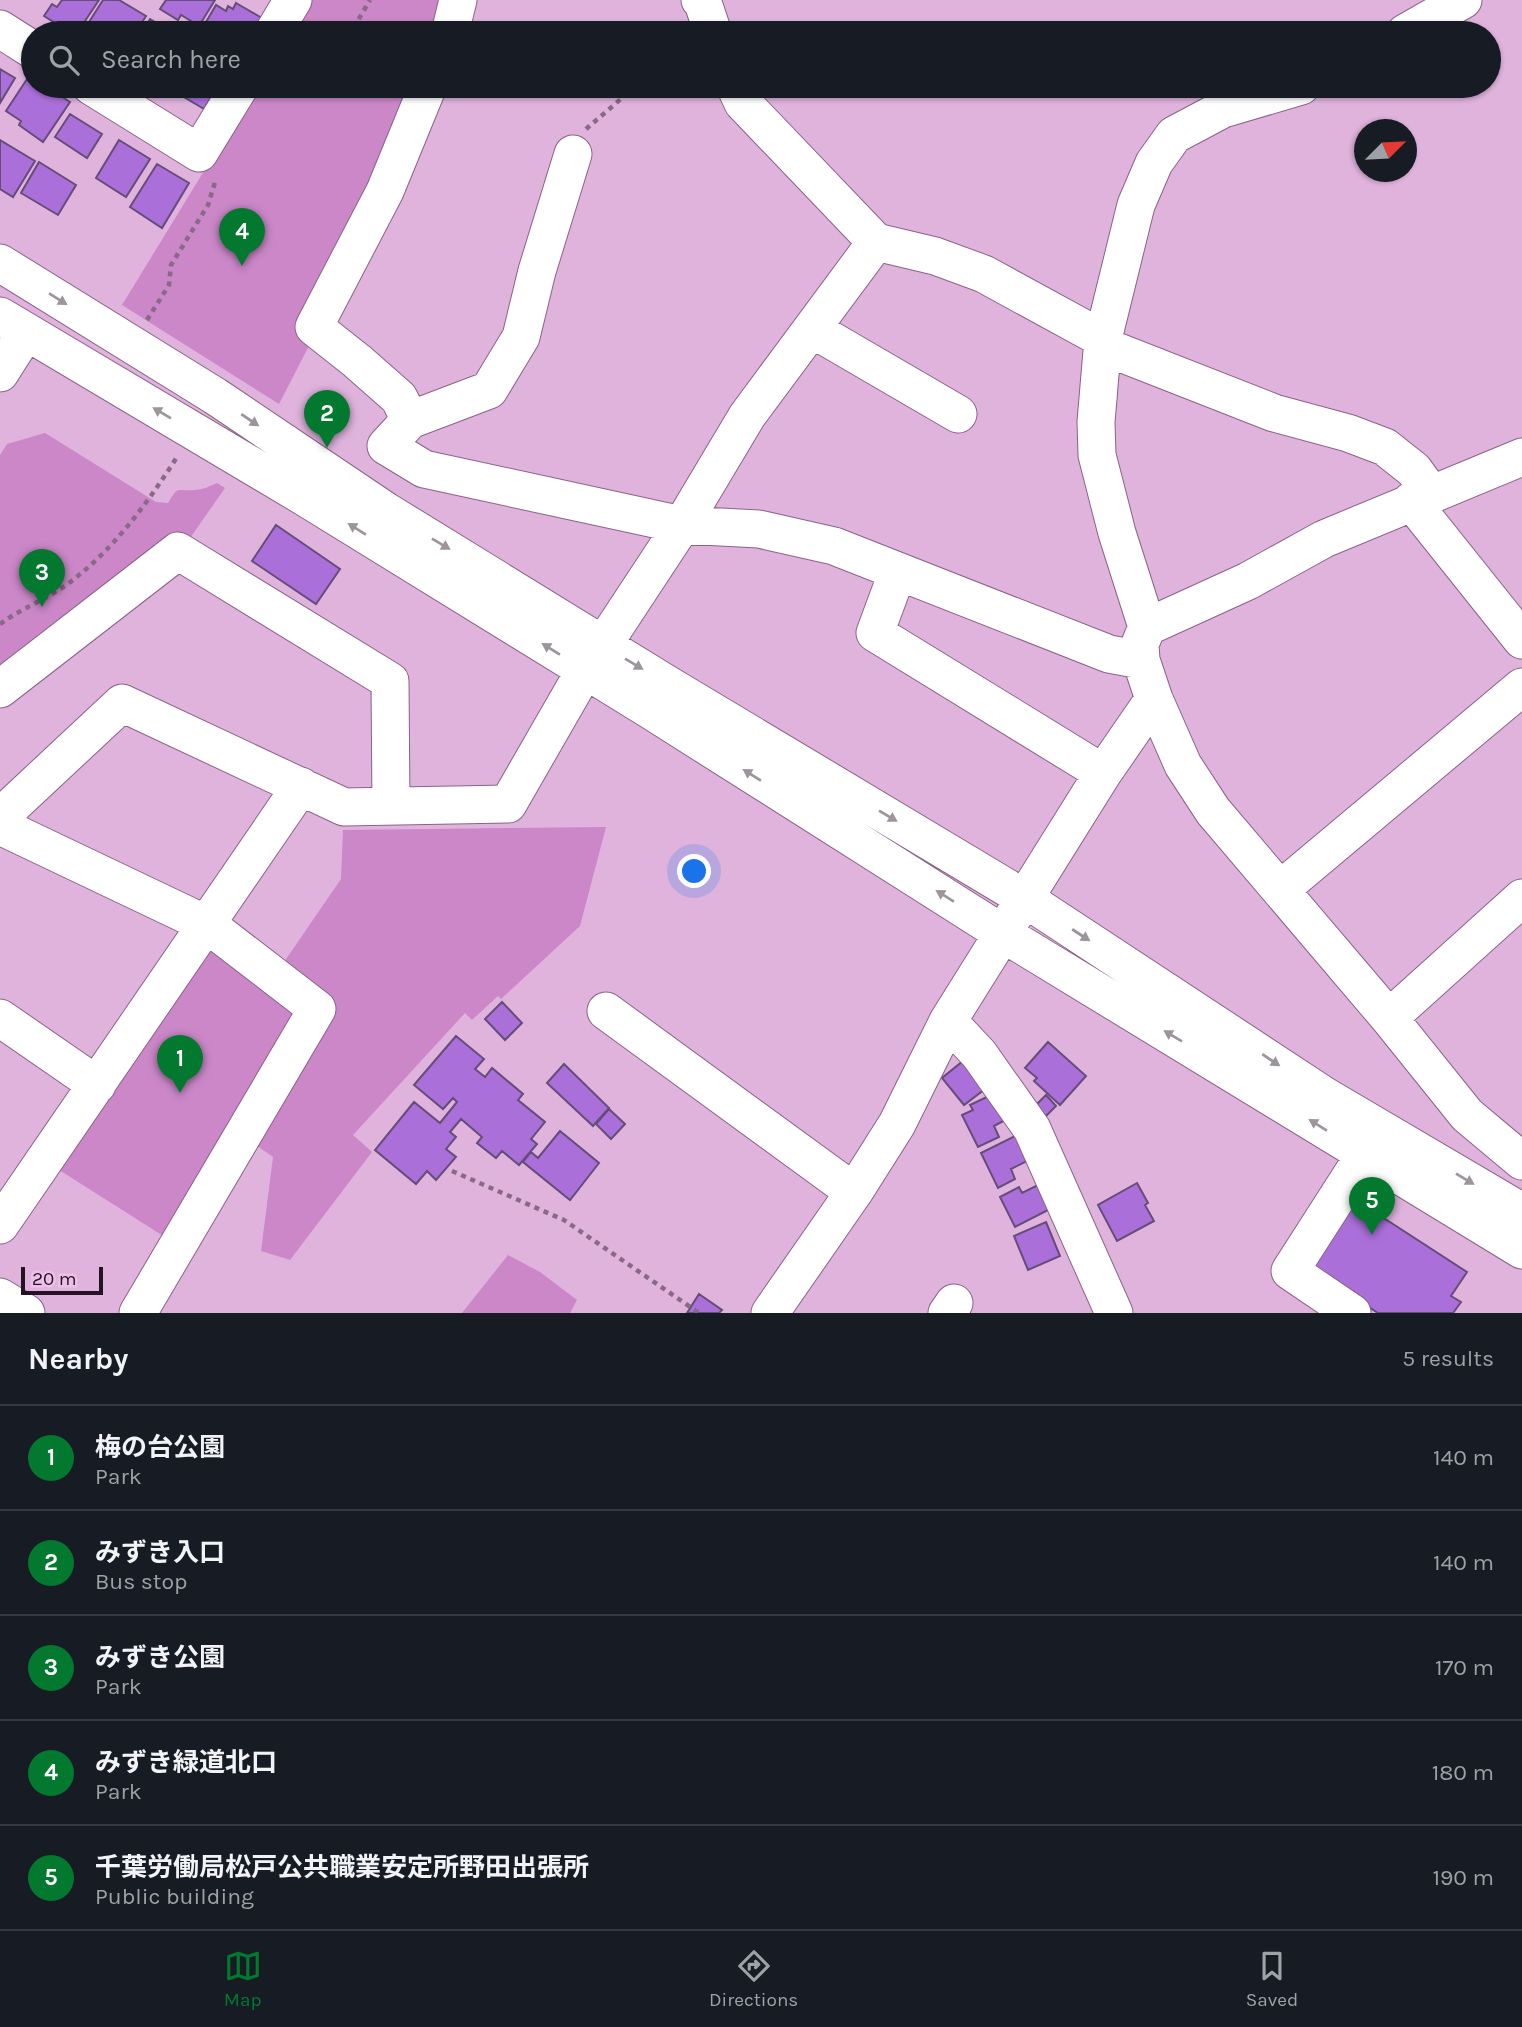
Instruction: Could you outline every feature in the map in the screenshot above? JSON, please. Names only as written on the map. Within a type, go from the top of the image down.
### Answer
[{"type":"street","points":[[453,21],[458,0]]},
{"type":"street","points":[[700,0],[709,21]]},
{"type":"street","points":[[1426,21],[1463,0]]},
{"type":"street","points":[[0,29],[21,42]]},
{"type":"street","points":[[110,98],[199,153],[233,98]]},
{"type":"street","points":[[410,420],[399,398],[314,327],[385,191],[423,98]]},
{"type":"street","points":[[741,98],[876,242],[935,256],[984,274],[1103,342],[1274,413],[1348,433],[1385,447],[1414,470],[1422,498],[1522,640]]},
{"type":"street","points":[[1260,98],[1223,109],[1174,135],[1154,163],[1136,205],[1103,342],[1096,422],[1097,455],[1144,643],[1154,699],[1183,765],[1213,811],[1389,1018],[1467,1115],[1522,1161]]},
{"type":"street","points":[[573,154],[537,271],[521,337],[489,390],[410,420],[386,446],[424,469],[682,525],[759,529],[834,546],[1109,654],[1144,643],[1324,539],[1522,457]]},
{"type":"street","points":[[0,817],[122,703],[344,807],[508,804],[594,657],[682,525],[747,416],[876,242]]},
{"type":"street","points":[[0,262],[215,396],[1002,933],[1522,1250]]},
{"type":"street","points":[[0,373],[13,323],[306,498],[1024,898],[1325,1096],[1522,1212]]},
{"type":"street","points":[[812,329],[958,414]]},
{"type":"street","points":[[0,690],[178,551],[390,681],[391,806]]},
{"type":"street","points":[[898,571],[874,633],[1103,773]]},
{"type":"street","points":[[1281,889],[1522,687]]},
{"type":"street","points":[[770,1313],[854,1192],[897,1124],[948,1021],[1103,773],[1154,699]]},
{"type":"street","points":[[0,1225],[301,786]]},
{"type":"street","points":[[0,826],[208,925],[317,1009],[138,1313]]},
{"type":"street","points":[[1389,1018],[1522,898]]},
{"type":"street","points":[[606,1011],[854,1192]]},
{"type":"street","points":[[0,1018],[97,1084]]},
{"type":"street","points":[[948,1021],[979,1054],[1032,1129],[1114,1313]]},
{"type":"street","points":[[1352,1313],[1290,1271],[1365,1154]]},
{"type":"street","points":[[0,1297],[26,1313]]},
{"type":"path","points":[[358,21],[370,0]]},
{"type":"path","points":[[573,154],[585,129],[622,98]]},
{"type":"path","points":[[147,321],[169,285],[171,265],[208,205],[217,175],[199,153]]},
{"type":"path","points":[[0,624],[68,583],[103,553],[150,498],[180,452]]},
{"type":"path","points":[[452,1171],[564,1220],[699,1313]]},
{"type":"shaded area","points":[[308,0],[449,0],[443,21],[295,21]]},
{"type":"shaded area","points":[[249,98],[414,98],[312,340],[279,404],[122,305]]},
{"type":"shaded area","points":[[45,433],[156,502],[168,503],[179,490],[200,489],[217,483],[225,488],[188,541],[0,673],[0,455],[7,444]]},
{"type":"shaded area","points":[[606,827],[580,926],[501,999],[498,996],[472,1020],[465,1013],[353,1135],[372,1152],[290,1260],[261,1251],[273,1157],[253,1143],[333,1005],[282,965],[341,879],[343,830]]},
{"type":"shaded area","points":[[217,945],[295,1007],[297,1019],[168,1239],[56,1168],[205,946]]},
{"type":"shaded area","points":[[508,1255],[540,1272],[577,1300],[570,1313],[462,1313]]},
{"type":"building","points":[[62,0],[99,0],[85,21],[52,21],[44,16],[52,4],[57,7]]},
{"type":"building","points":[[103,0],[119,0],[146,16],[143,21],[90,21]]},
{"type":"building","points":[[166,0],[215,0],[202,21],[191,21],[181,15],[178,20],[160,9]]},
{"type":"building","points":[[236,3],[262,18],[260,21],[207,21],[216,5],[226,11],[228,6],[233,9]]},
{"type":"building","points":[[0,69],[15,78],[0,103]]},
{"type":"building","points":[[21,88],[21,98],[64,98],[70,102],[43,142],[19,125],[21,121],[6,111]]},
{"type":"building","points":[[185,98],[211,98],[204,109]]},
{"type":"building","points":[[70,114],[102,134],[87,158],[55,137]]},
{"type":"building","points":[[0,140],[35,161],[13,197],[0,189]]},
{"type":"building","points":[[119,140],[150,159],[126,197],[96,178]]},
{"type":"building","points":[[39,162],[76,185],[58,215],[21,193]]},
{"type":"building","points":[[157,164],[189,183],[162,228],[130,207]]},
{"type":"building","points":[[276,525],[340,569],[316,604],[252,561]]},
{"type":"building","points":[[502,1002],[522,1023],[505,1040],[485,1019]]},
{"type":"building","points":[[456,1036],[484,1059],[475,1069],[485,1077],[492,1068],[523,1094],[518,1100],[545,1122],[531,1139],[537,1144],[519,1165],[502,1151],[496,1158],[477,1143],[482,1137],[461,1119],[450,1132],[456,1137],[446,1149],[456,1157],[436,1180],[427,1171],[416,1184],[375,1150],[414,1102],[440,1123],[457,1102],[453,1098],[443,1109],[414,1085]]},
{"type":"building","points":[[1048,1042],[1086,1076],[1060,1105],[1034,1081],[1037,1078],[1025,1068]]},
{"type":"building","points":[[963,1061],[985,1089],[964,1105],[942,1078]]},
{"type":"building","points":[[564,1064],[609,1108],[593,1126],[547,1083]]},
{"type":"building","points":[[995,1093],[1007,1119],[994,1126],[999,1137],[978,1147],[962,1115],[973,1110],[970,1105]]},
{"type":"building","points":[[1046,1095],[1056,1106],[1043,1119],[1036,1105]]},
{"type":"building","points":[[609,1109],[625,1124],[611,1139],[596,1124]]},
{"type":"building","points":[[560,1131],[599,1163],[570,1200],[523,1162],[531,1152],[538,1158]]},
{"type":"building","points":[[1017,1135],[1029,1160],[1011,1169],[1015,1179],[998,1188],[981,1153]]},
{"type":"building","points":[[1137,1183],[1154,1221],[1117,1241],[1098,1205]]},
{"type":"building","points":[[1038,1185],[1050,1209],[1015,1227],[1000,1197],[1019,1187],[1022,1193]]},
{"type":"building","points":[[1356,1200],[1467,1272],[1451,1296],[1461,1302],[1453,1313],[1378,1313],[1312,1270]]},
{"type":"building","points":[[1046,1222],[1060,1256],[1028,1270],[1014,1236]]},
{"type":"building","points":[[699,1294],[722,1310],[719,1313],[687,1313]]},
{"type":"place","name":"みずき緑道北口","points":[[242,266]]},
{"type":"place","name":"みずき入口","points":[[327,448]]},
{"type":"place","name":"みずき公園","points":[[42,607]]},
{"type":"place","name":"梅の台公園","points":[[180,1093]]},
{"type":"place","name":"千葉労働局松戸公共職業安定所野田出張所","points":[[1372,1235]]}]
